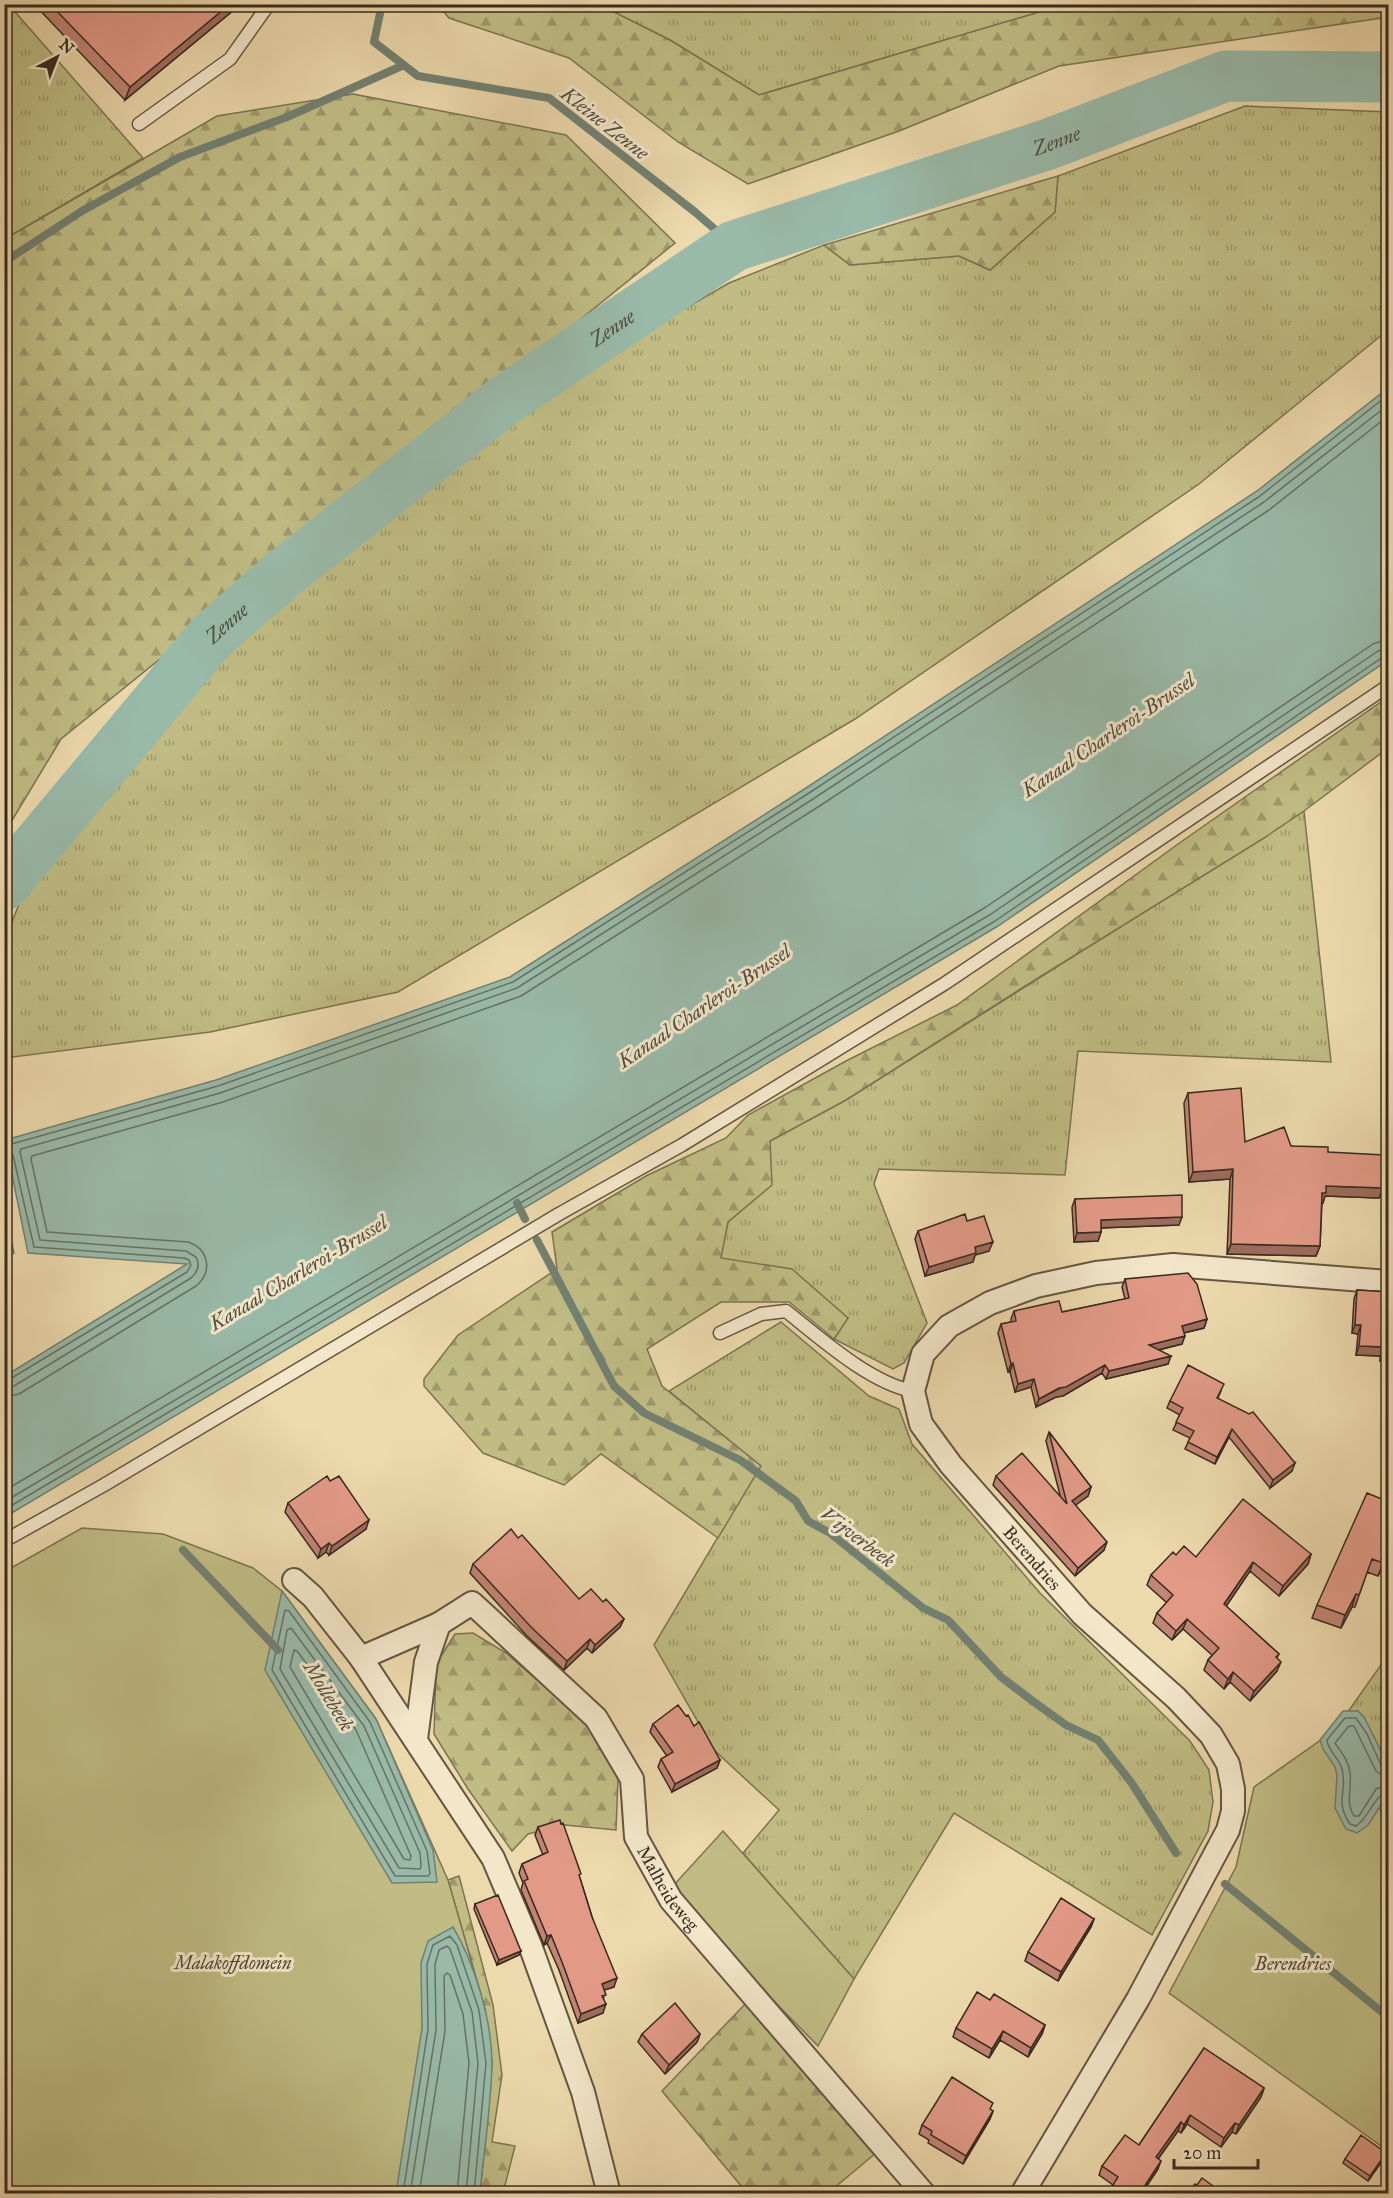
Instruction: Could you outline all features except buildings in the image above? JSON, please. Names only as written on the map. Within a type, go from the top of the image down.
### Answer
[{"type":"street","name":"Berendries","points":[[1022,2193],[1138,1999],[1228,1830],[1233,1811],[1233,1789],[1228,1764],[1212,1736],[1176,1698],[1082,1614],[951,1465],[921,1424],[913,1391],[923,1354],[950,1326],[990,1303],[1066,1278],[1173,1265],[1389,1282]]},
{"type":"street","points":[[294,1580],[313,1597],[361,1658],[493,1858],[526,1934],[583,2092],[609,2193]]},
{"type":"street","name":"Malheideweg","points":[[361,1658],[439,1624],[472,1603],[596,1718],[632,1779],[636,1837],[671,1900],[924,2193]]},
{"type":"street","points":[[416,1739],[426,1662],[439,1624]]},
{"type":"lane","points":[[139,124],[230,59],[268,4]]},
{"type":"lane","points":[[4,1541],[104,1485],[559,1214],[682,1144],[944,984],[1389,686]]},
{"type":"lane","points":[[720,1333],[761,1314],[786,1311],[843,1357],[899,1388],[913,1391]]},
{"type":"green space","points":[[1388,4],[1388,17],[1059,66],[899,131],[748,184],[678,142],[569,58],[449,18],[438,5],[600,5],[670,40],[759,95],[1063,5]]},
{"type":"green space","points":[[4,5],[9,5],[143,158],[5,239]]},
{"type":"green space","points":[[600,5],[1063,5],[759,95],[670,40]]},
{"type":"green space","points":[[353,94],[566,135],[675,243],[61,739],[5,832],[5,239],[217,116]]},
{"type":"green space","points":[[1245,106],[1388,112],[1388,330],[1199,484],[855,719],[398,992],[210,1032],[5,1058],[5,939],[22,897],[200,674],[311,563],[584,367],[729,283],[824,245],[850,265],[959,256],[990,270],[1055,212],[1058,176]]},
{"type":"green space","points":[[1058,176],[1055,212],[990,270],[959,256],[850,265],[824,245]]},
{"type":"green space","points":[[1388,697],[1388,748],[1304,811],[846,1100],[770,1141],[772,1185],[728,1222],[721,1258],[792,1269],[848,1318],[834,1339],[789,1302],[721,1302],[647,1349],[662,1386],[761,1466],[718,1538],[601,1454],[564,1485],[483,1453],[424,1386],[424,1379],[458,1335],[557,1269],[552,1232],[646,1176],[726,1138],[748,1115],[846,1061],[957,1005],[1178,844]]},
{"type":"green space","points":[[1304,811],[1331,1062],[1078,1051],[1065,1175],[879,1169],[874,1184],[927,1323],[904,1363],[893,1369],[834,1339],[848,1318],[720,1258],[728,1222],[771,1185],[770,1141],[846,1100]]},
{"type":"green space","points":[[4,1204],[14,1253],[5,1257],[4,1257]]},
{"type":"green space","points":[[781,1322],[869,1396],[899,1409],[912,1444],[1040,1593],[1190,1741],[1209,1770],[1213,1802],[1208,1831],[1152,1935],[954,1813],[854,1979],[743,1853],[779,1810],[714,1750],[654,1645],[760,1466],[669,1391]]},
{"type":"green space","name":"Malakoffdomein","points":[[82,1528],[163,1534],[253,1568],[282,1591],[376,1719],[448,1880],[485,2009],[492,2063],[480,2193],[5,2193],[4,1572]]},
{"type":"green space","points":[[473,1633],[506,1653],[598,1733],[618,1779],[616,1830],[565,1825],[528,1834],[512,1851],[468,1789],[434,1734],[436,1664],[455,1634]]},
{"type":"green space","points":[[1388,1655],[1388,1824],[1335,1730]]},
{"type":"green space","name":"Berendries","points":[[1335,1730],[1388,1824],[1388,2151],[1169,1993],[1236,1867],[1254,1787]]},
{"type":"green space","points":[[723,1831],[854,1979],[818,2046],[758,1985],[673,1886]]},
{"type":"green space","points":[[459,1876],[493,2005],[502,2075],[492,2142],[515,2146],[503,2193],[480,2193],[492,2063],[485,2009],[448,1880]]},
{"type":"green space","points":[[746,2003],[876,2153],[828,2193],[747,2193],[662,2091]]},
{"type":"water","name":"Kanaal Charleroi-Brussel","points":[[1388,388],[1388,660],[998,926],[5,1517],[5,1376],[187,1264],[28,1253],[5,1140],[216,1080],[510,977],[806,788],[1257,491]]},
{"type":"water","points":[[282,1591],[376,1719],[433,1850],[437,1882],[392,1883],[265,1670]]},
{"type":"water","points":[[1343,1711],[1358,1711],[1364,1717],[1386,1761],[1388,1774],[1388,1794],[1368,1825],[1357,1833],[1346,1829],[1335,1808],[1337,1775],[1320,1740]]},
{"type":"water","points":[[453,1927],[481,1993],[491,2047],[490,2096],[480,2193],[396,2193],[422,2028],[421,1963],[428,1941]]},
{"type":"waterway","name":"Kleine Zenne","points":[[382,4],[374,42],[418,76],[549,98],[695,212],[734,246]]},
{"type":"waterway","points":[[4,262],[82,211],[180,157],[287,117],[404,65]]},
{"type":"waterway","name":"Zenne","points":[[4,885],[211,637],[282,575],[505,400],[734,246],[1049,144],[1226,76],[1388,77]]},
{"type":"waterway","name":"Vijverbeek","points":[[517,1203],[525,1219]]},
{"type":"waterway","name":"Vijverbeek","points":[[537,1240],[614,1386],[644,1413],[740,1460],[796,1501],[808,1521],[830,1533],[923,1608],[948,1620],[1001,1677],[1066,1725],[1098,1740],[1131,1782],[1176,1853]]},
{"type":"waterway","name":"Mollebeek","points":[[183,1550],[278,1650]]},
{"type":"waterway","name":"Vijverbeek","points":[[1225,1884],[1388,2017]]}]
